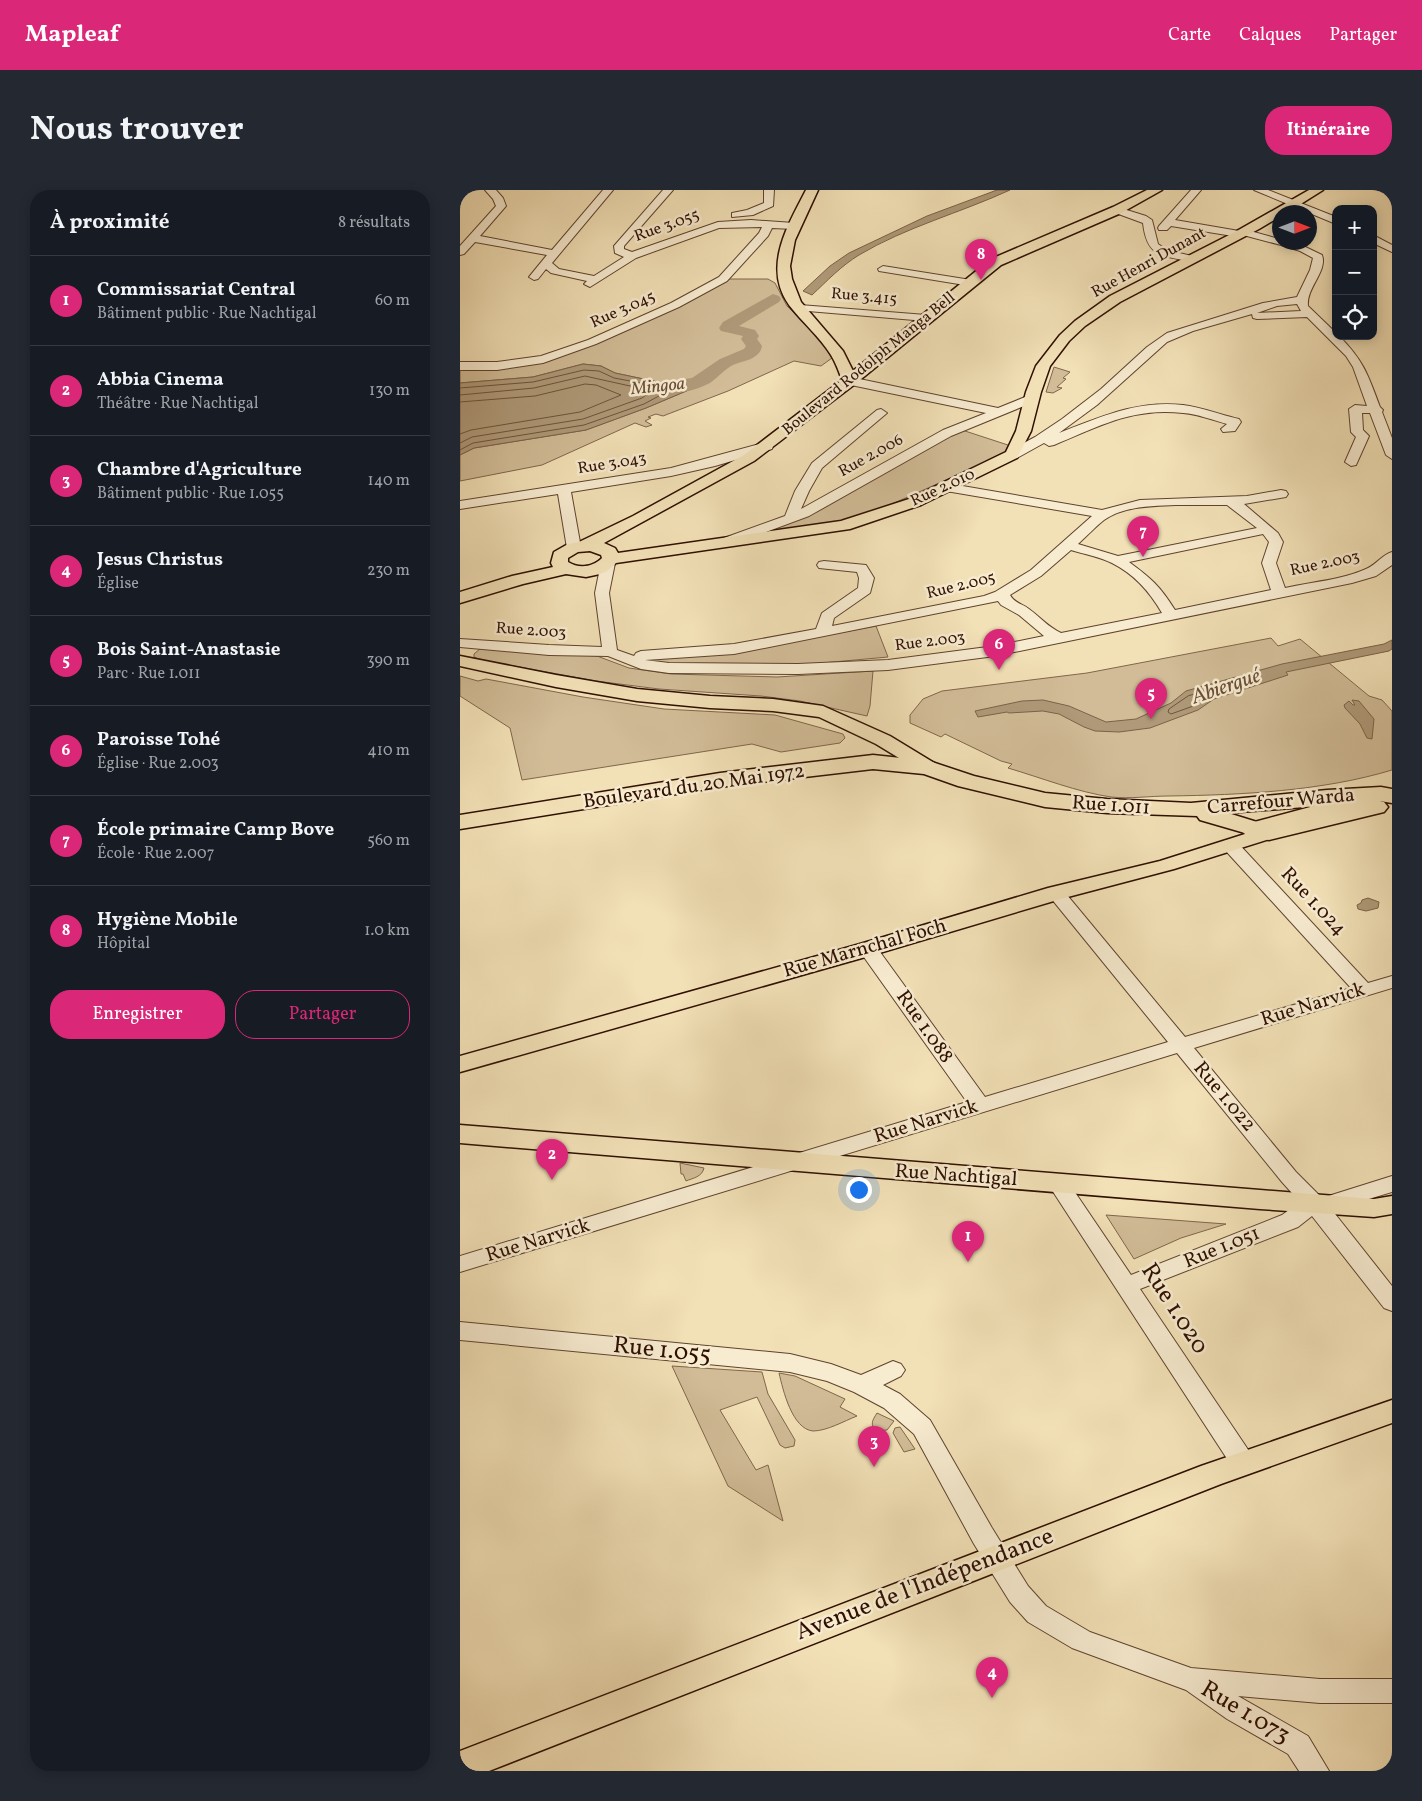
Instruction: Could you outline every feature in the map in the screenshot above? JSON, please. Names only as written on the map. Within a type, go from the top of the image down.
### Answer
[{"type":"highway","points":[[720,780],[877,749],[911,749],[930,761]]},
{"type":"highway","name":"Boulevard du 20 Mai 1972","points":[[460,822],[720,780],[873,762],[905,764],[930,761]]},
{"type":"highway","name":"Rue 1.011","points":[[930,761],[959,779],[1032,798],[1107,806],[1192,811]]},
{"type":"highway","name":"Carrefour Warda","points":[[1192,811],[1327,797],[1387,800]]},
{"type":"highway","name":"Carrefour Warda","points":[[1192,811],[1261,830],[1387,800]]},
{"type":"highway","points":[[1192,811],[1226,841]]},
{"type":"main road","points":[[812,190],[784,248],[784,280],[797,304],[849,355],[850,381]]},
{"type":"main road","name":"Boulevard Rodolph Manga Bell","points":[[598,553],[639,519],[749,458],[767,446],[996,262],[1117,210],[1156,190]]},
{"type":"main road","name":"Rue Henri Dunant","points":[[1012,456],[1020,442],[1030,399],[1038,377],[1049,356],[1065,336],[1126,293],[1318,190]]},
{"type":"main road","points":[[849,355],[881,355]]},
{"type":"main road","name":"Rue 2.010","points":[[598,553],[649,552],[844,526],[916,502],[1012,456]]},
{"type":"main road","points":[[460,598],[562,564],[577,571],[591,571],[598,553],[563,553],[562,564]]},
{"type":"main road","points":[[460,661],[556,682],[637,695],[710,702],[773,705],[851,716],[879,726],[930,761]]},
{"type":"main road","points":[[823,712],[883,740],[897,749]]},
{"type":"main road","name":"Rue Marnchal Foch","points":[[460,1064],[868,949],[1056,893],[1167,865],[1226,841],[1261,830]]},
{"type":"main road","name":"Rue Nachtigal","points":[[460,1134],[793,1163],[1386,1208]]},
{"type":"main road","name":"Avenue de l'Indépendance","points":[[460,1767],[997,1558],[1244,1464],[1392,1411]]},
{"type":"street","points":[[460,252],[501,206],[498,198],[490,190]]},
{"type":"street","points":[[534,277],[552,253],[608,190]]},
{"type":"street","points":[[632,256],[618,251],[619,246],[668,190]]},
{"type":"street","points":[[736,216],[749,213],[769,204],[769,190]]},
{"type":"street","points":[[1152,243],[1196,190]]},
{"type":"street","points":[[1259,190],[1332,215]]},
{"type":"street","points":[[1273,190],[1332,219]]},
{"type":"street","points":[[1117,210],[1142,218],[1148,222],[1152,243],[1163,251],[1192,259]]},
{"type":"street","points":[[1168,222],[1241,233],[1272,240]]},
{"type":"street","name":"Rue 3.055","points":[[545,263],[561,273],[593,282],[632,256],[718,225],[734,223],[794,226]]},
{"type":"street","name":"Rue 3.045","points":[[460,366],[497,366],[543,359],[592,342],[666,309],[712,287],[723,279],[764,234],[769,224]]},
{"type":"street","points":[[1377,235],[1392,242]]},
{"type":"street","points":[[472,238],[552,253]]},
{"type":"street","points":[[1377,240],[1392,249]]},
{"type":"street","points":[[1306,250],[1318,257],[1318,264],[1301,300],[1308,314],[1350,354],[1359,367],[1377,410],[1392,454]]},
{"type":"street","points":[[883,269],[971,283]]},
{"type":"street","name":"Rue 2.010","points":[[1012,456],[1035,444],[1094,400],[1164,340],[1190,328],[1234,317],[1254,308],[1301,300]]},
{"type":"street","name":"Rue 3.415","points":[[797,304],[926,318]]},
{"type":"street","name":"Rue 2.010","points":[[1234,317],[1308,314]]},
{"type":"street","points":[[850,381],[1027,416]]},
{"type":"street","name":"Rue 2.006","points":[[729,541],[790,519],[947,433],[1030,399]]},
{"type":"street","points":[[1035,444],[1063,437],[1113,416],[1138,409],[1183,409],[1235,422],[1231,428],[1227,429]]},
{"type":"street","points":[[1351,462],[1363,436],[1357,432],[1355,409],[1377,410]]},
{"type":"street","points":[[790,519],[802,491],[817,466],[881,413]]},
{"type":"street","name":"Rue 3.043","points":[[460,504],[564,489],[702,465],[767,446]]},
{"type":"street","points":[[945,487],[1103,514]]},
{"type":"street","points":[[564,489],[598,553],[602,593],[617,654]]},
{"type":"street","name":"Rue 2.005","points":[[617,654],[734,649],[988,600],[1003,595],[1068,545],[1103,514],[1123,507],[1154,502],[1252,500],[1281,494]]},
{"type":"street","points":[[1228,500],[1252,516],[1274,536],[1276,542],[1269,563],[1279,592]]},
{"type":"street","points":[[1117,560],[1258,532]]},
{"type":"street","points":[[1068,545],[1117,560],[1145,580],[1156,591],[1170,614]]},
{"type":"street","name":"Rue 2.003","points":[[460,643],[617,654],[646,666],[669,668],[798,669],[888,665],[995,651],[1365,574],[1381,568],[1392,556]]},
{"type":"street","points":[[823,632],[827,616],[865,590],[868,580],[861,568],[854,566],[824,566]]},
{"type":"street","points":[[591,571],[602,593]]},
{"type":"street","points":[[1003,595],[1006,602],[1024,612],[1045,630],[1059,638]]},
{"type":"street","name":"Rue 1.024","points":[[1226,841],[1364,990]]},
{"type":"street","name":"Rue 1.022","points":[[1056,893],[1289,1177],[1320,1204],[1392,1302]]},
{"type":"street","name":"Rue 1.088","points":[[868,949],[980,1105]]},
{"type":"street","name":"Rue Narvick","points":[[460,1264],[980,1105],[1392,982]]},
{"type":"street","name":"Rue 1.020","points":[[1059,1184],[1244,1464]]},
{"type":"street","points":[[1320,1204],[1392,1184]]},
{"type":"street","name":"Rue 1.051","points":[[1126,1286],[1290,1221],[1320,1204]]},
{"type":"street","name":"Rue 1.055","points":[[460,1331],[790,1364],[831,1373],[862,1385],[892,1401],[922,1427],[997,1558],[1019,1594],[1036,1614],[1081,1640],[1191,1680]]},
{"type":"street","points":[[862,1385],[893,1370]]},
{"type":"street","points":[[1191,1680],[1320,1691],[1392,1691]]},
{"type":"street","name":"Rue 1.073","points":[[1191,1680],[1236,1710],[1298,1744],[1315,1771]]},
{"type":"shaded area","points":[[724,279],[768,279],[775,283],[787,306],[813,330],[832,358],[821,366],[794,361],[728,391],[663,416],[656,414],[648,417],[651,418],[645,421],[652,425],[646,427],[635,423],[542,465],[460,481],[460,455],[474,448],[586,430],[691,389],[615,373],[601,366],[583,364],[533,377],[460,383],[460,367],[488,367],[568,351]]},
{"type":"shaded area","points":[[1054,367],[1070,372],[1063,378],[1066,379],[1057,387],[1062,388],[1053,393],[1046,392]]},
{"type":"shaded area","points":[[962,430],[1011,446],[1002,455],[874,512],[835,523],[766,532]]},
{"type":"shaded area","points":[[876,626],[888,657],[811,664],[670,665],[643,660],[727,654]]},
{"type":"shaded area","points":[[1271,638],[1278,646],[1300,639],[1369,696],[1382,700],[1392,711],[1392,770],[1338,783],[1253,793],[1133,798],[1111,797],[1072,788],[1008,768],[1012,764],[1001,761],[945,734],[941,737],[910,723],[910,715],[923,699],[942,691],[1087,673]]},
{"type":"shaded area","points":[[481,648],[597,656],[629,668],[671,674],[777,677],[873,671],[870,706],[867,716],[800,701],[761,696],[659,689],[596,681],[481,660],[474,657],[474,654]]},
{"type":"shaded area","points":[[460,676],[478,681],[486,679],[583,697],[664,709],[775,715],[843,734],[845,738],[840,743],[781,752],[752,744],[522,780],[510,728],[460,696]]},
{"type":"shaded area","points":[[680,1163],[704,1168],[699,1175],[686,1181],[683,1174],[681,1174]]},
{"type":"shaded area","points":[[1106,1215],[1226,1224],[1181,1238],[1134,1259]]},
{"type":"shaded area","points":[[672,1366],[762,1372],[768,1394],[795,1440],[794,1446],[785,1448],[780,1445],[757,1397],[720,1410],[756,1470],[768,1465],[783,1521],[728,1486]]},
{"type":"shaded area","points":[[779,1373],[795,1376],[845,1399],[840,1407],[857,1416],[824,1429],[813,1431],[806,1429],[799,1423],[790,1408]]},
{"type":"shaded area","points":[[877,1413],[894,1421],[887,1430],[876,1431],[874,1429],[872,1422]]},
{"type":"shaded area","points":[[900,1427],[915,1449],[904,1452],[893,1433],[895,1428]]},
{"type":"water","points":[[997,190],[1010,190],[895,236],[846,264],[812,295],[803,291],[830,266],[849,253],[927,216]]},
{"type":"water","points":[[583,364],[601,366],[615,373],[691,389],[586,430],[474,448],[460,455],[460,383],[533,377]]},
{"type":"water","name":"Abiergué","points":[[1392,640],[1392,649],[1389,651],[1286,672],[1288,675],[1214,699],[1198,710],[1150,728],[1119,732],[1095,731],[1059,714],[1043,711],[1007,712],[978,717],[975,711],[1022,701],[1043,700],[1069,706],[1106,722],[1136,719],[1171,703],[1186,691],[1282,664],[1384,644]]},
{"type":"water","points":[[1352,700],[1359,701],[1374,719],[1372,739],[1367,738],[1360,724],[1345,708],[1344,705],[1349,701],[1355,705]]},
{"type":"water","points":[[1368,898],[1379,902],[1378,908],[1366,911],[1358,909],[1357,905],[1362,900]]},
{"type":"waterway","name":"Mingoa","points":[[647,389],[676,387],[698,382],[725,363],[750,353],[754,346],[749,339],[751,336],[749,333],[727,328],[773,299]]},
{"type":"place","name":"Hygiène Mobile","points":[[981,280]]},
{"type":"place","name":"École primaire Camp Bove","points":[[1143,557]]},
{"type":"place","name":"Paroisse Tohé","points":[[999,670]]},
{"type":"place","name":"Bois Saint-Anastasie","points":[[1151,719]]},
{"type":"place","name":"Abbia Cinema","points":[[552,1180]]},
{"type":"place","name":"Commissariat Central","points":[[968,1262]]},
{"type":"place","name":"Chambre d'Agriculture","points":[[874,1467]]},
{"type":"place","name":"Jesus Christus","points":[[992,1698]]}]
